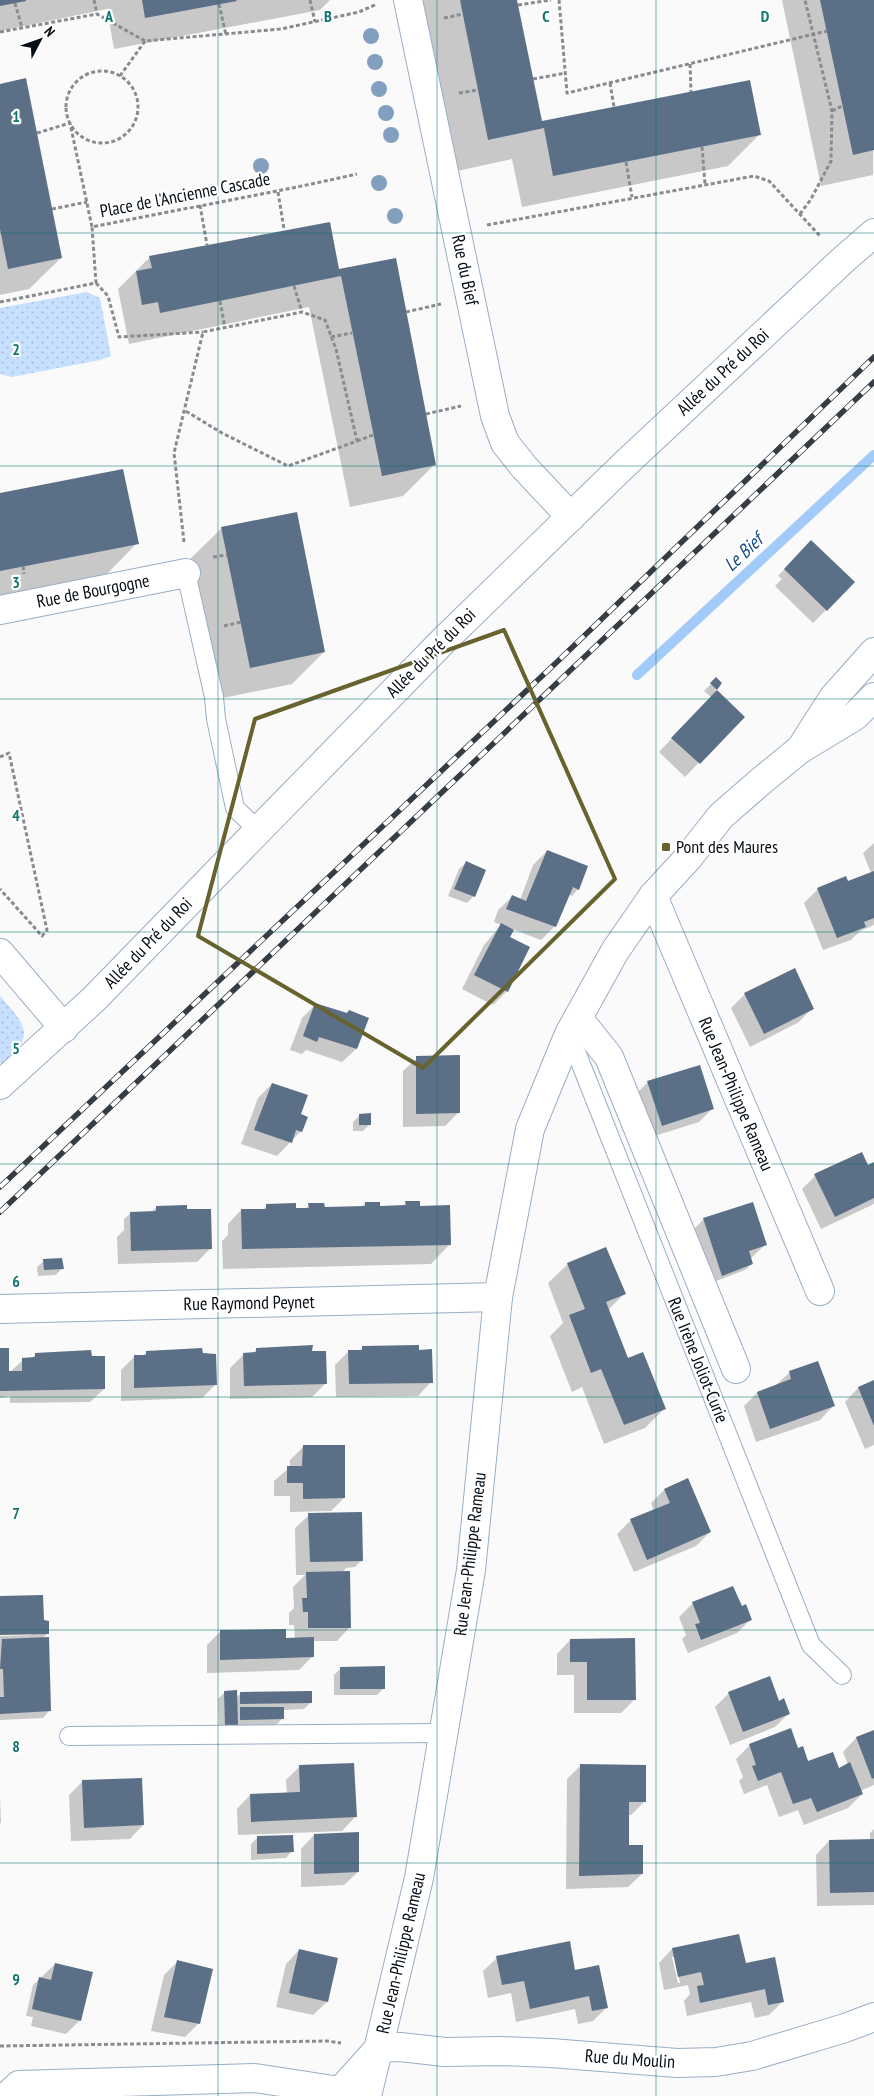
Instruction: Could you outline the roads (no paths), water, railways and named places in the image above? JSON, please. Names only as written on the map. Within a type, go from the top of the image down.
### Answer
[{"type":"street","name":"Rue du Bief","points":[[408,0],[495,416],[505,442],[524,467],[570,517]]},
{"type":"street","name":"Allée du Pré du Roi","points":[[0,1085],[94,999],[403,681],[570,517],[874,233]]},
{"type":"street","name":"Rue de Bourgogne","points":[[0,610],[186,573]]},
{"type":"street","name":"Rue Jean-Philippe Rameau","points":[[799,750],[833,698],[874,652]]},
{"type":"street","name":"Rue Jean-Philippe Rameau","points":[[367,2096],[418,1878],[471,1570],[498,1297],[530,1129],[573,1026],[615,951],[653,896],[688,858],[721,816],[799,750],[855,716],[874,697]]},
{"type":"street","name":"Rue Jean-Philippe Rameau","points":[[653,896],[820,1291]]},
{"type":"street","points":[[0,953],[64,1028]]},
{"type":"street","points":[[573,1026],[609,1057],[736,1369]]},
{"type":"street","name":"Rue Raymond Peynet","points":[[0,1309],[498,1297]]},
{"type":"street","name":"Rue du Moulin","points":[[379,2048],[400,2047],[445,2052],[500,2050],[678,2063],[716,2062],[752,2056],[845,2028],[874,2017]]},
{"type":"street","points":[[7,2096],[19,2085],[255,2078],[338,2094],[379,2048]]},
{"type":"lane","points":[[186,573],[214,697],[216,719],[234,808],[258,830]]},
{"type":"lane","name":"Rue Irène Joliot-Curie","points":[[573,1026],[811,1645],[842,1675]]},
{"type":"lane","points":[[69,1736],[443,1732]]},
{"type":"waterway","name":"Le Bief","points":[[637,675],[874,455]]},
{"type":"railway","points":[[0,1187],[558,661],[874,357]]},
{"type":"railway","points":[[0,1212],[874,382]]},
{"type":"place","name":"Pont des Maures","points":[[666,847]]}]
